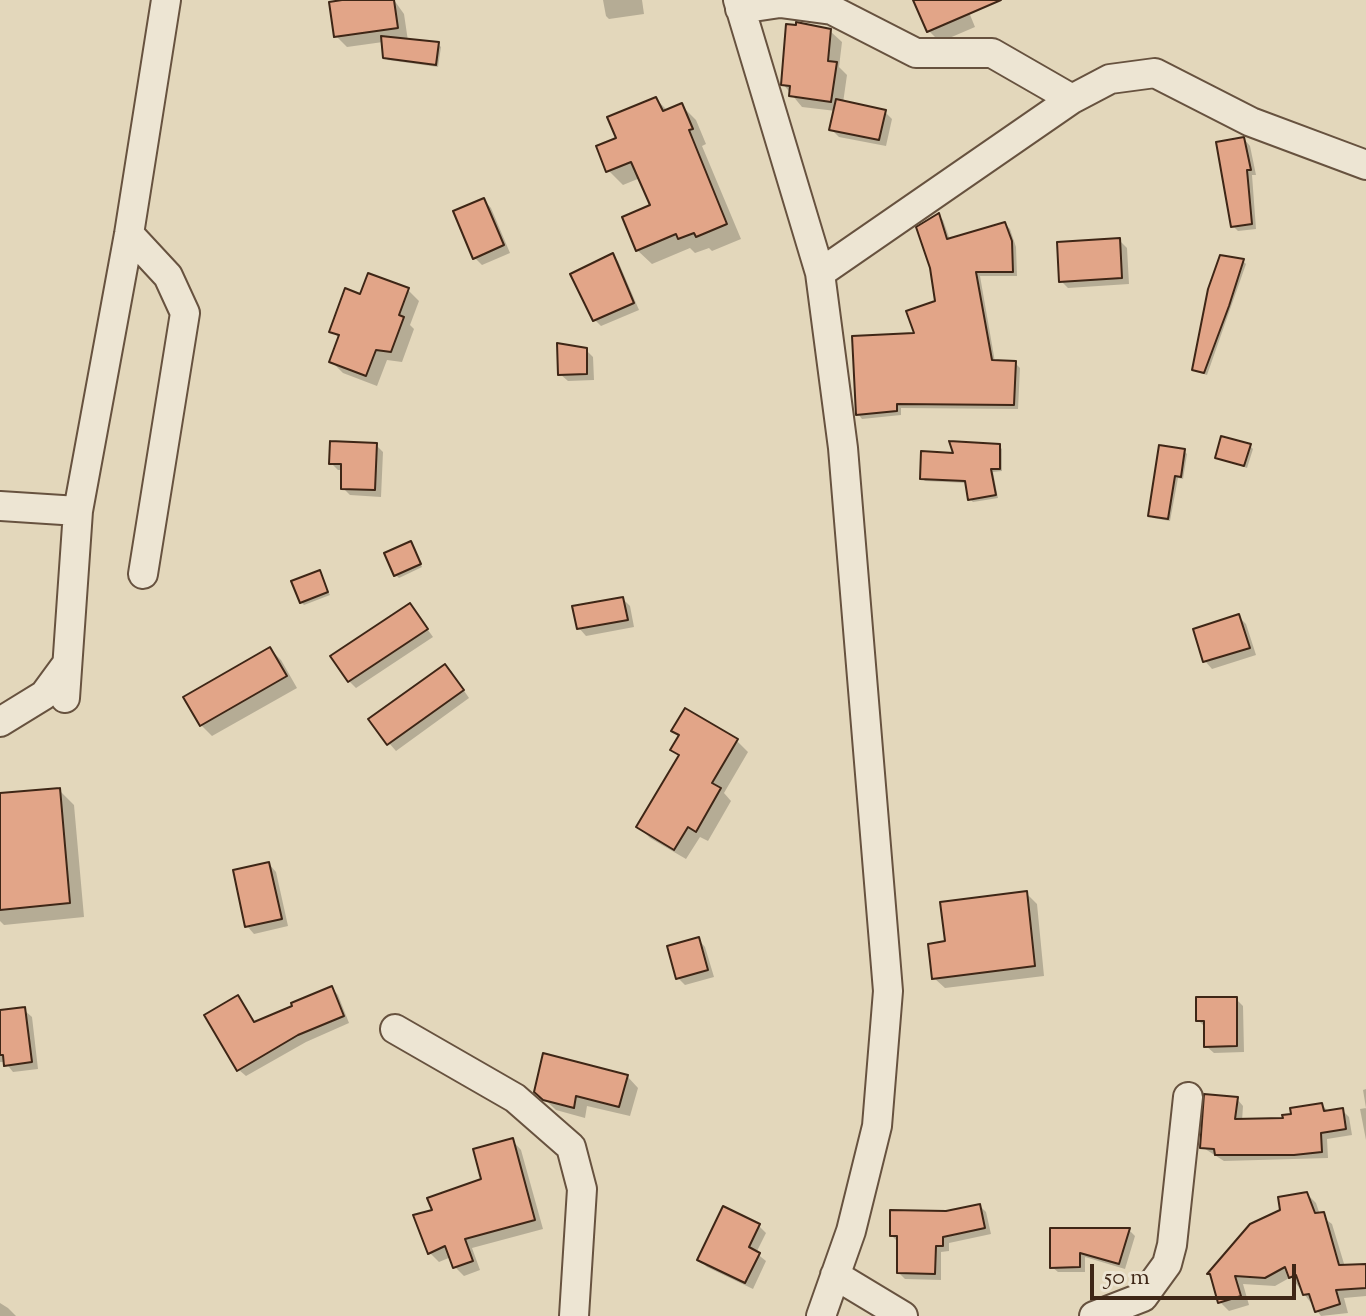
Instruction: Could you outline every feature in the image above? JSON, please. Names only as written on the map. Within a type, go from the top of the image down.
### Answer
[{"type":"street","points":[[65,698],[78,511],[129,234],[166,0]]},
{"type":"street","points":[[821,1316],[851,1231],[877,1126],[888,991],[843,448],[820,273],[739,4],[780,3],[832,10],[916,53],[992,53],[1072,99]]},
{"type":"street","points":[[820,273],[1072,99],[1110,79],[1155,73],[1251,122],[1366,165]]},
{"type":"street","points":[[129,234],[168,276],[185,313],[143,574]]},
{"type":"street","points":[[0,506],[78,511]]},
{"type":"street","points":[[0,722],[44,695],[66,665]]},
{"type":"street","points":[[395,1029],[515,1098],[571,1147],[582,1189],[574,1316]]},
{"type":"street","points":[[1094,1316],[1143,1297],[1167,1264],[1172,1245],[1188,1097]]},
{"type":"street","points":[[835,1275],[903,1316]]},
{"type":"building","points":[[394,0],[398,28],[334,37],[329,2]]},
{"type":"building","points":[[913,0],[1001,0],[927,32]]},
{"type":"building","points":[[796,22],[831,29],[828,61],[837,62],[831,102],[789,96],[790,86],[781,85],[786,24],[796,25]]},
{"type":"building","points":[[381,36],[439,42],[436,65],[383,58]]},
{"type":"building","points":[[656,97],[663,111],[682,103],[693,129],[689,130],[727,224],[696,237],[694,233],[678,239],[676,234],[636,251],[622,217],[650,205],[631,162],[606,172],[596,146],[616,138],[607,117]]},
{"type":"building","points":[[836,99],[886,110],[879,140],[829,130]]},
{"type":"building","points":[[1244,137],[1251,170],[1247,170],[1252,224],[1231,227],[1216,142]]},
{"type":"building","points":[[484,198],[504,245],[473,259],[453,211]]},
{"type":"building","points":[[939,213],[947,239],[1005,222],[1012,241],[1013,272],[976,272],[992,360],[1016,361],[1014,405],[897,404],[897,411],[856,415],[852,336],[914,333],[906,311],[935,301],[930,268],[916,227]]},
{"type":"building","points":[[1120,238],[1122,278],[1059,282],[1057,242]]},
{"type":"building","points":[[613,253],[634,303],[593,321],[570,274]]},
{"type":"building","points":[[1220,255],[1244,259],[1204,373],[1192,370],[1208,289]]},
{"type":"building","points":[[368,273],[409,288],[399,315],[404,317],[391,352],[376,350],[366,376],[329,362],[339,335],[329,332],[345,288],[360,294]]},
{"type":"building","points":[[557,343],[587,348],[587,374],[558,375]]},
{"type":"building","points":[[1221,436],[1251,444],[1244,466],[1215,458]]},
{"type":"building","points":[[330,441],[377,443],[375,490],[341,489],[341,464],[329,464]]},
{"type":"building","points":[[949,441],[1000,444],[1000,469],[991,469],[996,495],[968,500],[965,481],[920,479],[921,451],[953,453]]},
{"type":"building","points":[[1159,445],[1185,449],[1181,477],[1175,476],[1168,519],[1148,516]]},
{"type":"building","points":[[411,541],[421,564],[394,576],[384,553]]},
{"type":"building","points":[[320,570],[328,592],[300,603],[291,581]]},
{"type":"building","points":[[623,597],[628,620],[577,629],[572,606]]},
{"type":"building","points":[[410,603],[428,629],[348,682],[330,656]]},
{"type":"building","points":[[1239,614],[1250,648],[1203,662],[1193,629]]},
{"type":"building","points":[[270,647],[287,676],[200,726],[183,697]]},
{"type":"building","points":[[445,664],[464,690],[387,745],[368,719]]},
{"type":"building","points":[[685,708],[738,739],[712,783],[721,788],[696,832],[688,827],[674,850],[636,827],[679,755],[670,750],[679,735],[671,731]]},
{"type":"building","points":[[60,788],[70,903],[0,910],[0,793]]},
{"type":"building","points":[[269,862],[282,919],[245,927],[233,870]]},
{"type":"building","points":[[1027,891],[1035,966],[932,979],[928,944],[945,941],[940,902]]},
{"type":"building","points":[[699,937],[708,970],[676,979],[667,946]]},
{"type":"building","points":[[332,986],[344,1016],[298,1035],[237,1071],[204,1015],[238,995],[254,1022]]},
{"type":"building","points":[[1196,997],[1237,997],[1237,1046],[1204,1047],[1204,1021],[1196,1021]]},
{"type":"building","points":[[25,1007],[32,1062],[4,1066],[3,1055],[0,1055],[0,1010]]},
{"type":"building","points":[[543,1053],[628,1075],[619,1107],[576,1096],[574,1108],[543,1100],[534,1092]]},
{"type":"building","points":[[1204,1094],[1238,1097],[1235,1119],[1283,1118],[1282,1115],[1291,1114],[1290,1108],[1322,1103],[1324,1111],[1343,1108],[1346,1129],[1321,1133],[1322,1152],[1215,1155],[1214,1149],[1200,1148]]},
{"type":"building","points":[[513,1138],[535,1220],[465,1239],[473,1261],[453,1268],[445,1246],[428,1254],[413,1215],[432,1210],[427,1198],[481,1179],[473,1149]]},
{"type":"building","points":[[1307,1192],[1315,1213],[1324,1212],[1339,1265],[1366,1264],[1366,1288],[1336,1290],[1340,1304],[1315,1312],[1309,1294],[1303,1295],[1296,1275],[1289,1278],[1285,1267],[1265,1278],[1235,1276],[1241,1296],[1218,1303],[1210,1274],[1207,1274],[1250,1224],[1280,1210],[1278,1197]]},
{"type":"building","points":[[980,1204],[985,1228],[943,1237],[943,1246],[936,1246],[935,1274],[897,1273],[897,1236],[890,1236],[890,1210],[946,1211]]},
{"type":"building","points":[[723,1206],[760,1224],[749,1247],[760,1253],[745,1283],[697,1260]]},
{"type":"building","points":[[1050,1228],[1130,1228],[1119,1264],[1080,1253],[1080,1267],[1050,1268]]}]
